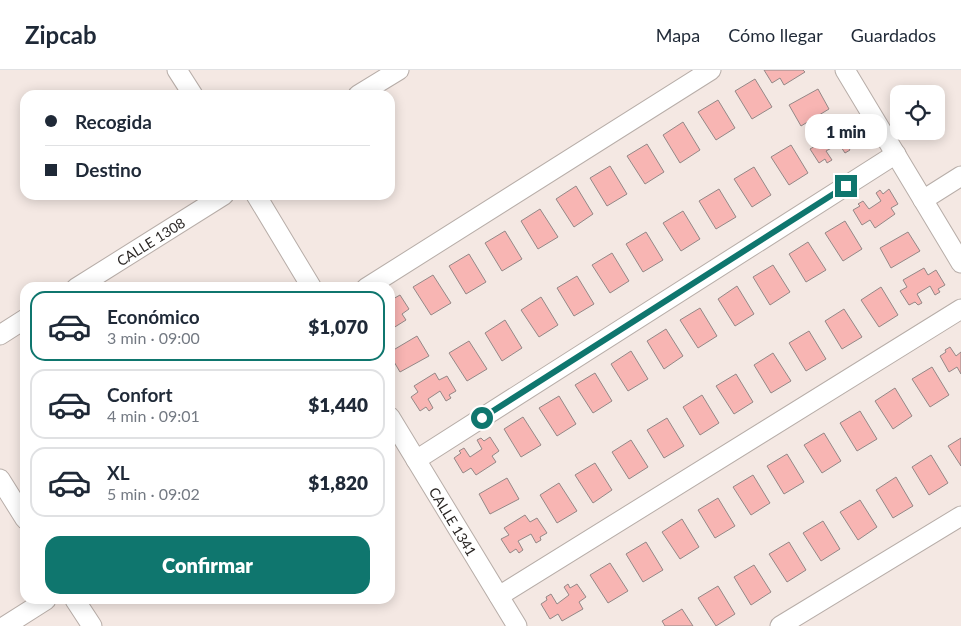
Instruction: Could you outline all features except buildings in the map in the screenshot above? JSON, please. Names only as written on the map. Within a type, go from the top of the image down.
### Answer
[{"type":"street","points":[[177,70],[190,90]]},
{"type":"street","points":[[366,90],[399,70]]},
{"type":"street","points":[[375,282],[711,70]]},
{"type":"street","points":[[845,70],[961,263]]},
{"type":"street","points":[[416,460],[896,154]]},
{"type":"street","points":[[923,200],[961,176]]},
{"type":"street","name":"CALLE 1308","points":[[86,282],[216,200]]},
{"type":"street","points":[[259,200],[308,282]]},
{"type":"street","points":[[499,596],[961,309]]},
{"type":"street","points":[[0,335],[20,322]]},
{"type":"street","name":"CALLE 1341","points":[[395,425],[517,626]]},
{"type":"street","points":[[0,479],[20,511]]},
{"type":"street","points":[[780,626],[961,516]]},
{"type":"street","points":[[5,626],[40,604]]},
{"type":"street","points":[[78,604],[92,626]]},
{"type":"route","points":[[482,418],[846,186]]}]
